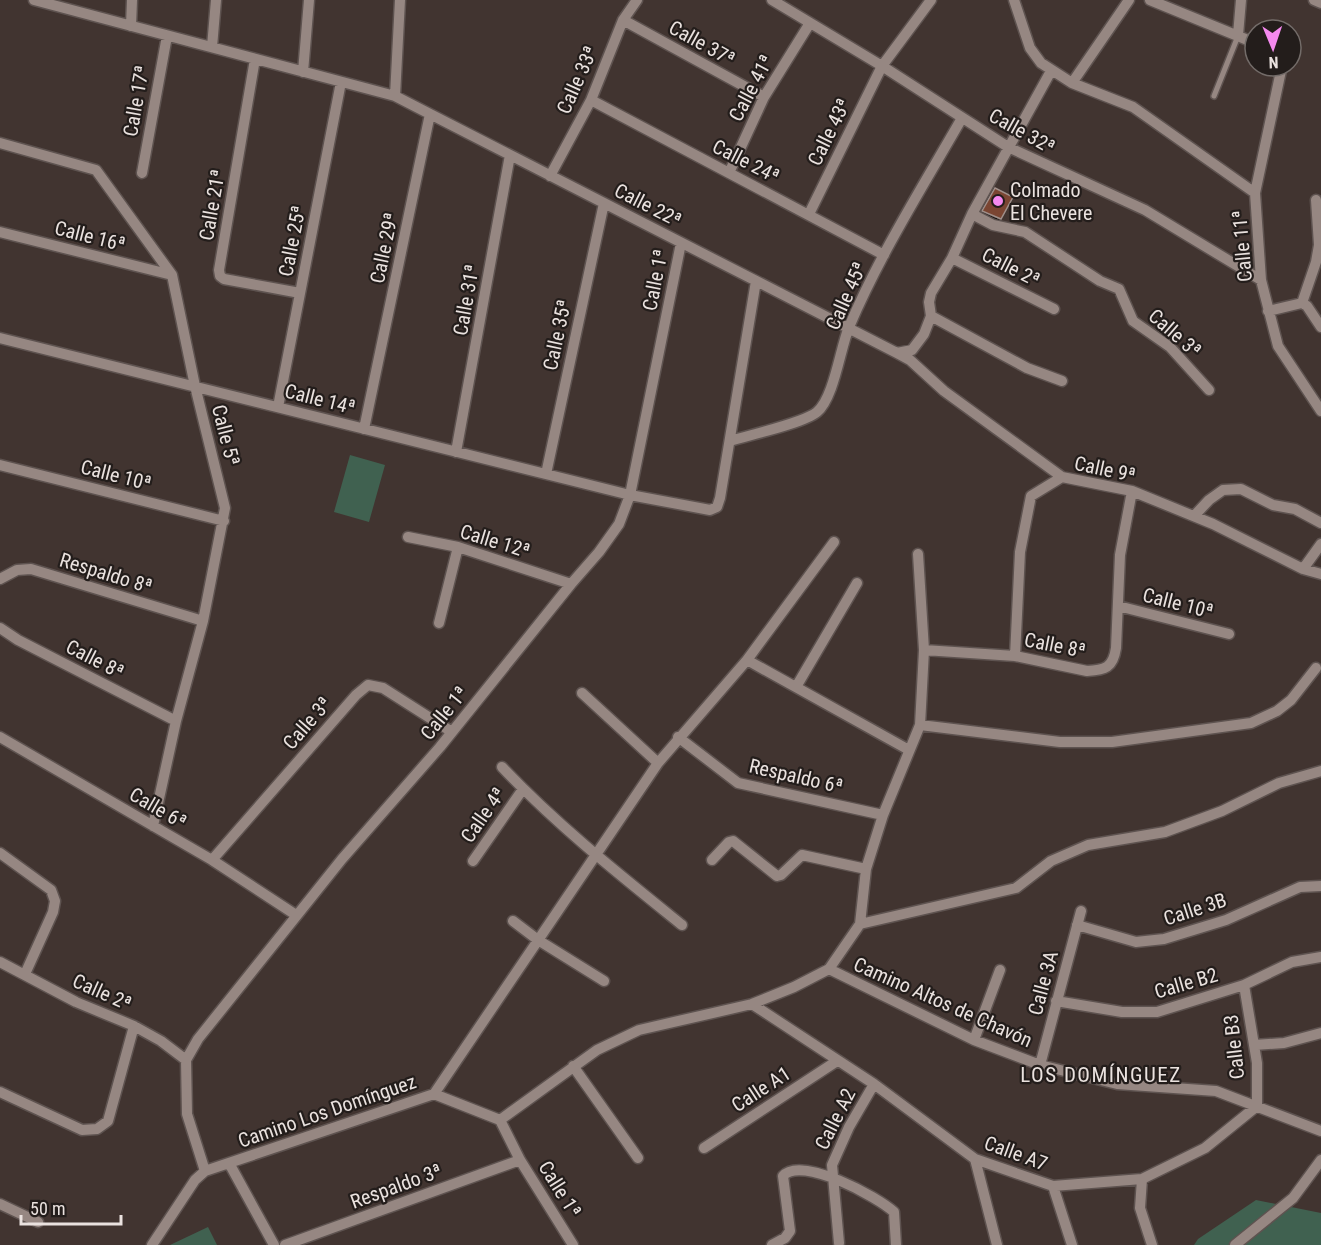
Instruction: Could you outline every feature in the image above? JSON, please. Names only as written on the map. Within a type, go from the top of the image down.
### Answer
[{"type":"street","points":[[34,0],[395,96],[430,114]]},
{"type":"street","points":[[131,26],[132,0]]},
{"type":"street","points":[[212,47],[216,0]]},
{"type":"street","points":[[303,72],[309,0]]},
{"type":"street","points":[[395,96],[400,0]]},
{"type":"street","name":"Calle 33ª","points":[[550,176],[591,100],[622,20],[637,0]]},
{"type":"street","name":"Calle 32ª","points":[[772,0],[882,66],[1008,147],[1145,210],[1261,280]]},
{"type":"street","name":"Calle 43ª","points":[[809,214],[882,66],[932,0]]},
{"type":"street","points":[[1014,0],[1030,48],[1041,63],[1072,83],[1133,107],[1255,193]]},
{"type":"street","points":[[1072,83],[1129,0]]},
{"type":"street","points":[[1150,0],[1243,37]]},
{"type":"street","points":[[1238,35],[1242,0]]},
{"type":"street","points":[[1314,0],[1321,3]]},
{"type":"street","name":"Calle 37ª","points":[[622,20],[764,97]]},
{"type":"street","name":"Calle 41ª","points":[[729,173],[764,97],[810,22]]},
{"type":"street","name":"Calle 17ª","points":[[142,173],[167,36]]},
{"type":"street","name":"Calle 21ª","points":[[255,59],[219,270],[220,276],[224,279],[300,293]]},
{"type":"street","points":[[897,353],[912,350],[924,334],[931,316],[929,302],[931,293],[952,258],[972,214],[1051,71]]},
{"type":"street","name":"Calle 11ª","points":[[1279,78],[1255,193],[1261,280],[1278,346],[1321,411]]},
{"type":"street","name":"Calle 25ª","points":[[278,407],[341,82]]},
{"type":"street","name":"Calle 24ª","points":[[591,100],[884,255]]},
{"type":"street","name":"Calle 22ª","points":[[430,114],[897,353],[909,360],[944,391],[1062,477]]},
{"type":"street","name":"Calle 29ª","points":[[364,429],[430,114]]},
{"type":"street","name":"Calle 45ª","points":[[730,441],[800,420],[817,412],[827,398],[849,328],[884,255],[962,118]]},
{"type":"street","name":"Calle 5ª","points":[[0,143],[96,170],[172,275],[195,386],[225,508],[203,621],[176,721],[153,826]]},
{"type":"street","name":"Calle 31ª","points":[[456,452],[510,155]]},
{"type":"street","points":[[1302,303],[1316,262],[1319,245],[1316,200]]},
{"type":"street","name":"Calle 35ª","points":[[546,474],[604,203]]},
{"type":"street","name":"Calle 3ª","points":[[972,214],[993,225],[1025,232],[1100,281],[1119,289],[1133,321],[1170,347],[1209,390]]},
{"type":"street","name":"Calle 16ª","points":[[0,232],[172,275]]},
{"type":"street","name":"Calle 1ª","points":[[186,1060],[198,1040],[296,915],[452,732],[599,552],[619,524],[630,495],[681,243]]},
{"type":"street","name":"Calle 2ª","points":[[952,258],[1054,309]]},
{"type":"street","points":[[730,441],[756,281]]},
{"type":"street","points":[[1268,311],[1302,303],[1307,306],[1321,327]]},
{"type":"street","points":[[931,316],[1027,368],[1062,381]]},
{"type":"street","name":"Calle 14ª","points":[[0,338],[630,495],[710,510],[717,507],[730,441]]},
{"type":"street","name":"Calle 10ª","points":[[0,465],[224,520]]},
{"type":"street","name":"Calle 9ª","points":[[1015,656],[1020,552],[1030,496],[1062,477],[1132,491],[1194,516],[1303,569],[1321,574]]},
{"type":"street","points":[[1194,516],[1209,500],[1223,490],[1241,489],[1273,505],[1295,509],[1321,523]]},
{"type":"street","name":"Calle 8ª","points":[[924,650],[1015,656],[1087,671],[1099,671],[1108,667],[1115,659],[1120,555],[1132,491]]},
{"type":"street","name":"Calle 12ª","points":[[408,537],[458,548],[571,584]]},
{"type":"street","points":[[434,1094],[658,763],[678,737],[747,660],[834,542]]},
{"type":"street","points":[[1303,569],[1321,544]]},
{"type":"street","points":[[439,623],[458,548]]},
{"type":"street","points":[[500,1120],[597,1050],[639,1030],[752,1004],[794,987],[829,969],[860,924],[866,869],[883,814],[920,725],[924,650],[918,554]]},
{"type":"street","name":"Respaldo 8ª","points":[[0,579],[17,570],[31,569],[203,621]]},
{"type":"street","points":[[796,687],[857,583]]},
{"type":"street","name":"Calle 10ª","points":[[1118,606],[1229,634]]},
{"type":"street","name":"Calle 8ª","points":[[0,627],[18,640],[176,721]]},
{"type":"street","points":[[747,660],[909,750]]},
{"type":"street","points":[[920,725],[1060,742],[1112,742],[1251,723],[1277,711],[1291,700],[1316,668]]},
{"type":"street","name":"Calle 3ª","points":[[212,860],[356,695],[368,685],[383,688],[452,732]]},
{"type":"street","points":[[582,693],[658,763]]},
{"type":"street","name":"Calle 6ª","points":[[0,737],[212,860],[296,915]]},
{"type":"street","name":"Respaldo 6ª","points":[[678,737],[738,783],[883,814]]},
{"type":"street","points":[[502,767],[595,855],[682,925]]},
{"type":"street","points":[[860,924],[1016,888],[1051,861],[1088,845],[1165,832],[1222,811],[1279,783],[1321,771]]},
{"type":"street","name":"Calle 4ª","points":[[473,861],[523,789]]},
{"type":"street","points":[[712,860],[729,842],[733,841],[777,876],[781,875],[802,855],[866,869]]},
{"type":"street","points":[[0,853],[51,890],[54,895],[55,907],[25,974]]},
{"type":"street","name":"Calle 3B","points":[[1077,925],[1136,942],[1164,939],[1226,920],[1300,887],[1321,886]]},
{"type":"street","name":"Calle 3A","points":[[1041,1065],[1081,911]]},
{"type":"street","points":[[513,921],[538,940],[604,981]]},
{"type":"street","name":"Calle B2","points":[[1056,1001],[1122,1012],[1157,1012],[1244,985],[1292,962],[1321,957]]},
{"type":"street","name":"Calle 2ª","points":[[0,962],[76,1002],[134,1026],[161,1041],[186,1060]]},
{"type":"street","name":"Camino Altos de Chavón","points":[[829,969],[974,1040],[1041,1065],[1117,1084],[1216,1091],[1321,1131]]},
{"type":"street","points":[[974,1040],[1000,970]]},
{"type":"street","name":"Calle B3","points":[[1244,985],[1257,1064],[1257,1106]]},
{"type":"street","name":"Calle A7","points":[[752,1004],[874,1084],[975,1159],[1053,1186],[1142,1179],[1205,1148],[1257,1106]]},
{"type":"street","points":[[0,1092],[82,1130],[97,1129],[108,1121],[134,1026]]},
{"type":"street","points":[[1254,1045],[1284,1043],[1321,1033]]},
{"type":"street","points":[[152,1245],[195,1180],[205,1171],[187,1114],[186,1060]]},
{"type":"street","name":"Calle A1","points":[[704,1148],[837,1061]]},
{"type":"street","points":[[573,1066],[638,1158]]},
{"type":"street","name":"Calle A2","points":[[839,1243],[832,1165],[849,1127],[874,1084]]},
{"type":"street","name":"Camino Los Domínguez","points":[[205,1171],[434,1094],[500,1120]]},
{"type":"street","name":"Calle 1ª","points":[[500,1120],[520,1160],[573,1245]]},
{"type":"street","points":[[975,1159],[997,1245]]},
{"type":"street","name":"Respaldo 3ª","points":[[285,1245],[520,1160]]},
{"type":"street","points":[[1235,1245],[1293,1198],[1321,1160]]},
{"type":"street","points":[[229,1163],[274,1245]]},
{"type":"street","points":[[772,1245],[784,1238],[790,1231],[783,1176],[789,1172],[810,1170],[833,1178],[886,1205],[894,1212],[896,1245]]},
{"type":"street","points":[[1142,1179],[1140,1208],[1152,1245]]},
{"type":"street","points":[[1053,1186],[1072,1245]]},
{"type":"street","points":[[0,1204],[38,1222]]},
{"type":"lane","points":[[1214,96],[1238,35]]},
{"type":"green space","points":[[350,455],[385,465],[369,522],[334,512]]},
{"type":"green space","points":[[1256,1200],[1321,1213],[1321,1245],[1194,1245],[1198,1239]]},
{"type":"green space","points":[[208,1227],[217,1245],[170,1245]]},
{"type":"building","name":"Colmado El Chevere","points":[[995,188],[1013,197],[1001,219],[982,211]]},
{"type":"place","name":"Colmado El Chevere","points":[[998,201]]},
{"type":"district","name":"LOS DOMÍNGUEZ","points":[[1101,1075]]}]
